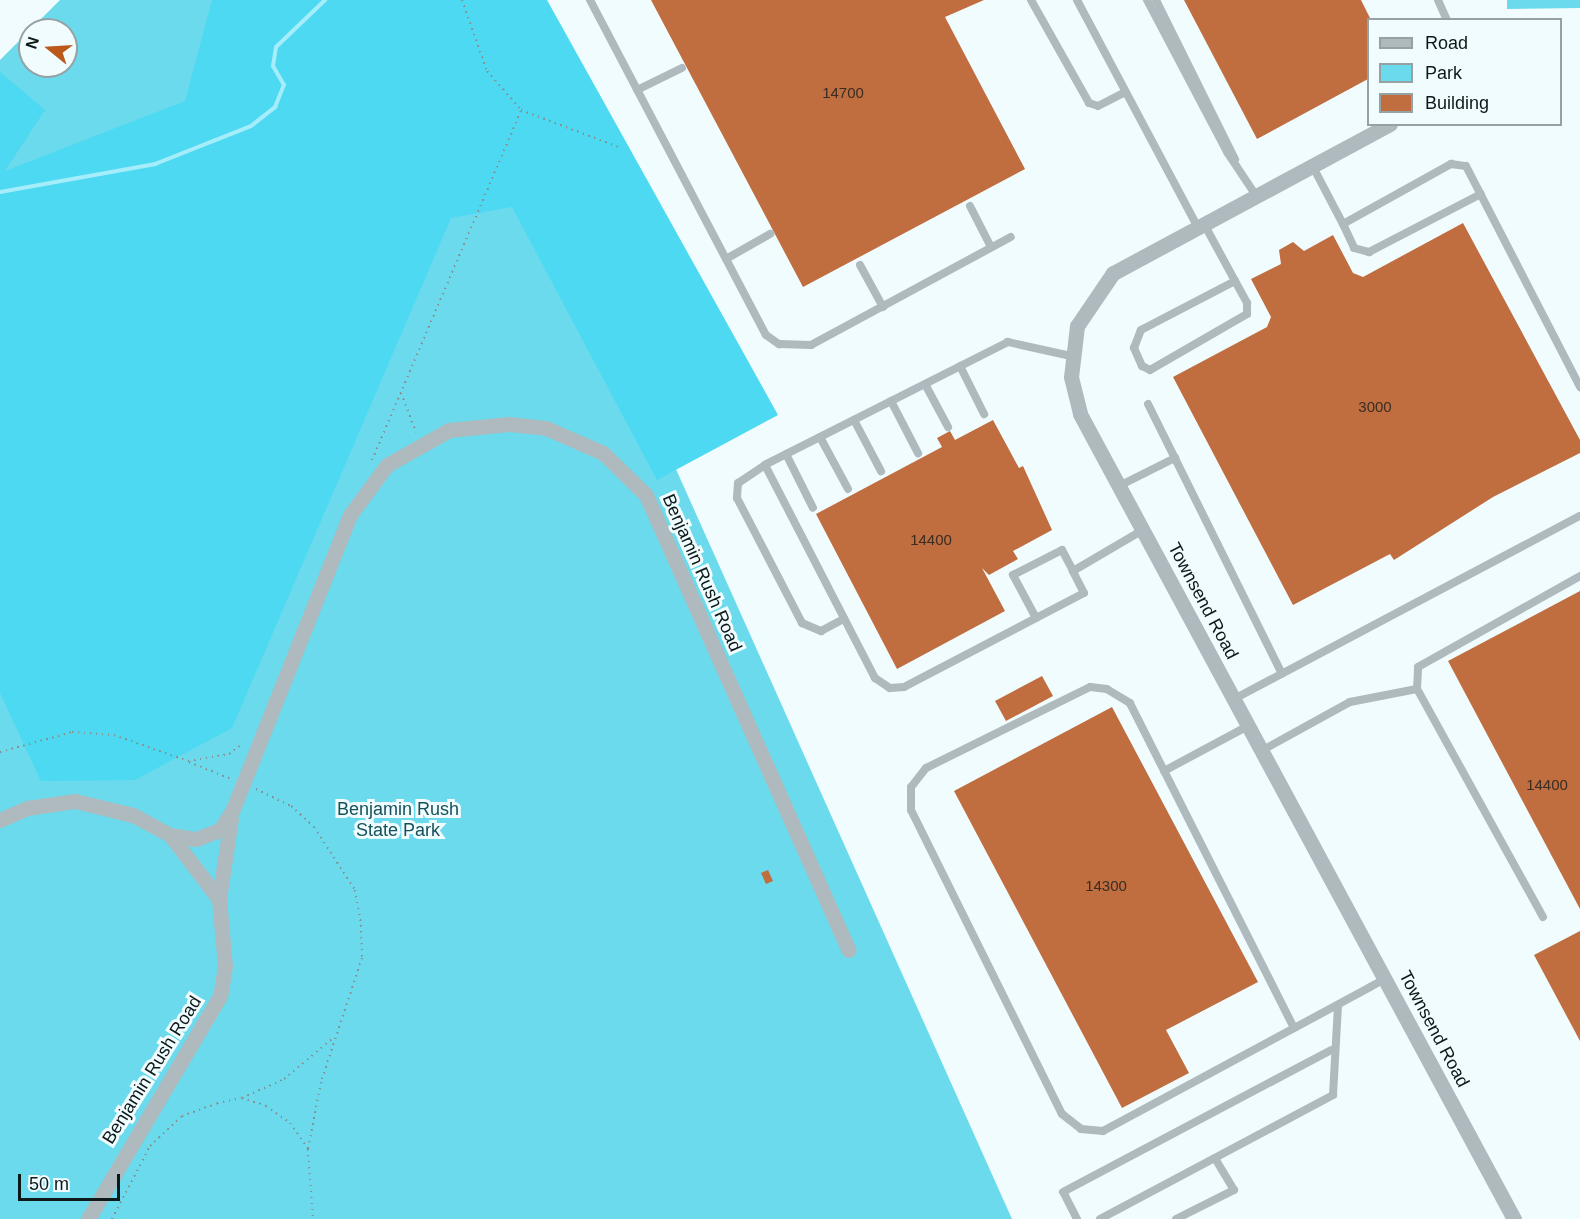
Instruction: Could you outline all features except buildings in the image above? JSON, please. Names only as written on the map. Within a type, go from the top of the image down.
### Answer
[{"type":"street","name":"Townsend Road","points":[[1386,126],[1199,222],[1113,273],[1077,326],[1071,356],[1080,414],[1514,1219]]},
{"type":"street","name":"Benjamin Rush Road","points":[[0,820],[27,808],[75,801],[133,815],[170,835],[196,838],[220,830],[233,809],[351,515],[387,465],[421,443],[479,424],[546,428],[581,440],[628,473],[662,523],[770,782],[849,950]]},
{"type":"street","name":"Benjamin Rush Road","points":[[88,1219],[220,996],[225,966],[219,899],[233,809]]},
{"type":"street","name":"Benjamin Rush Road","points":[[170,835],[219,899]]},
{"type":"lane","points":[[590,0],[766,335],[779,344],[811,345],[1011,237]]},
{"type":"lane","points":[[1031,0],[1089,103],[1098,106],[1126,92]]},
{"type":"lane","points":[[1077,0],[1126,92],[1199,222],[1235,280],[1247,303],[1241,322],[1150,370],[1142,366],[1134,348],[1141,330],[1235,280]]},
{"type":"lane","points":[[1147,0],[1162,20],[1234,159],[1255,194]]},
{"type":"lane","points":[[1156,0],[1162,20]]},
{"type":"lane","points":[[1438,0],[1446,18]]},
{"type":"lane","points":[[638,90],[682,68]]},
{"type":"lane","points":[[1343,224],[1451,164],[1466,166],[1580,387]]},
{"type":"lane","points":[[1311,165],[1354,248],[1369,252],[1481,194]]},
{"type":"lane","points":[[970,206],[992,248]]},
{"type":"lane","points":[[726,259],[770,234]]},
{"type":"lane","points":[[860,265],[883,306]]},
{"type":"lane","points":[[844,619],[821,631],[801,623],[737,498],[745,475],[1008,342],[1071,356]]},
{"type":"lane","points":[[960,366],[984,414]]},
{"type":"lane","points":[[925,384],[948,427]]},
{"type":"lane","points":[[891,401],[918,453]]},
{"type":"lane","points":[[1148,404],[1282,674]]},
{"type":"lane","points":[[854,420],[881,471]]},
{"type":"lane","points":[[820,437],[848,489]]},
{"type":"lane","points":[[786,454],[813,508]]},
{"type":"lane","points":[[1119,486],[1175,458]]},
{"type":"lane","points":[[765,465],[875,678],[890,688],[904,687],[1084,593],[1062,550],[1013,575],[1036,618]]},
{"type":"lane","points":[[1234,699],[1580,516]]},
{"type":"lane","points":[[1073,571],[1143,530]]},
{"type":"lane","points":[[1543,917],[1417,689],[1418,667],[1580,576]]},
{"type":"lane","points":[[1294,1028],[1130,703],[1107,689],[1090,687],[926,768],[911,787],[911,810],[1062,1114],[1081,1129],[1103,1131],[1385,979]]},
{"type":"lane","points":[[1261,751],[1350,702],[1417,689]]},
{"type":"lane","points":[[1164,771],[1248,726]]},
{"type":"lane","points":[[1100,1219],[1333,1095],[1331,1050],[1338,1005]]},
{"type":"lane","points":[[1077,1219],[1063,1192],[1331,1050]]},
{"type":"lane","points":[[1176,1219],[1234,1190],[1215,1158]]},
{"type":"path","points":[[462,0],[487,71],[520,110],[621,148]]},
{"type":"path","points":[[369,465],[520,110]]},
{"type":"path","points":[[401,393],[421,443]]},
{"type":"path","points":[[0,752],[72,732],[114,735],[188,761],[237,782]]},
{"type":"path","points":[[188,761],[229,754],[246,740]]},
{"type":"path","points":[[249,786],[291,806],[314,827],[355,890],[362,958],[334,1037],[308,1149],[313,1219]]},
{"type":"path","points":[[112,1219],[150,1146],[182,1116],[242,1098],[284,1079],[334,1037]]},
{"type":"path","points":[[242,1098],[290,1123],[308,1149]]},
{"type":"green space","points":[[60,0],[228,0],[219,95],[0,176],[0,60],[18,42],[18,78],[78,78],[78,18],[42,18]]},
{"type":"green space","points":[[1507,0],[1580,0],[1580,8],[1507,9]]},
{"type":"green space","name":"Benjamin Rush State Park","points":[[511,101],[1012,1219],[0,1219],[0,187]]},
{"type":"shaded area","points":[[212,0],[547,0],[778,415],[657,480],[512,207],[451,218],[232,728],[135,780],[41,781],[0,693],[0,72],[45,110],[5,171],[185,101]]},
{"type":"waterway","points":[[0,192],[155,164],[251,126],[275,107],[284,85],[273,66],[276,47],[325,0]]}]
